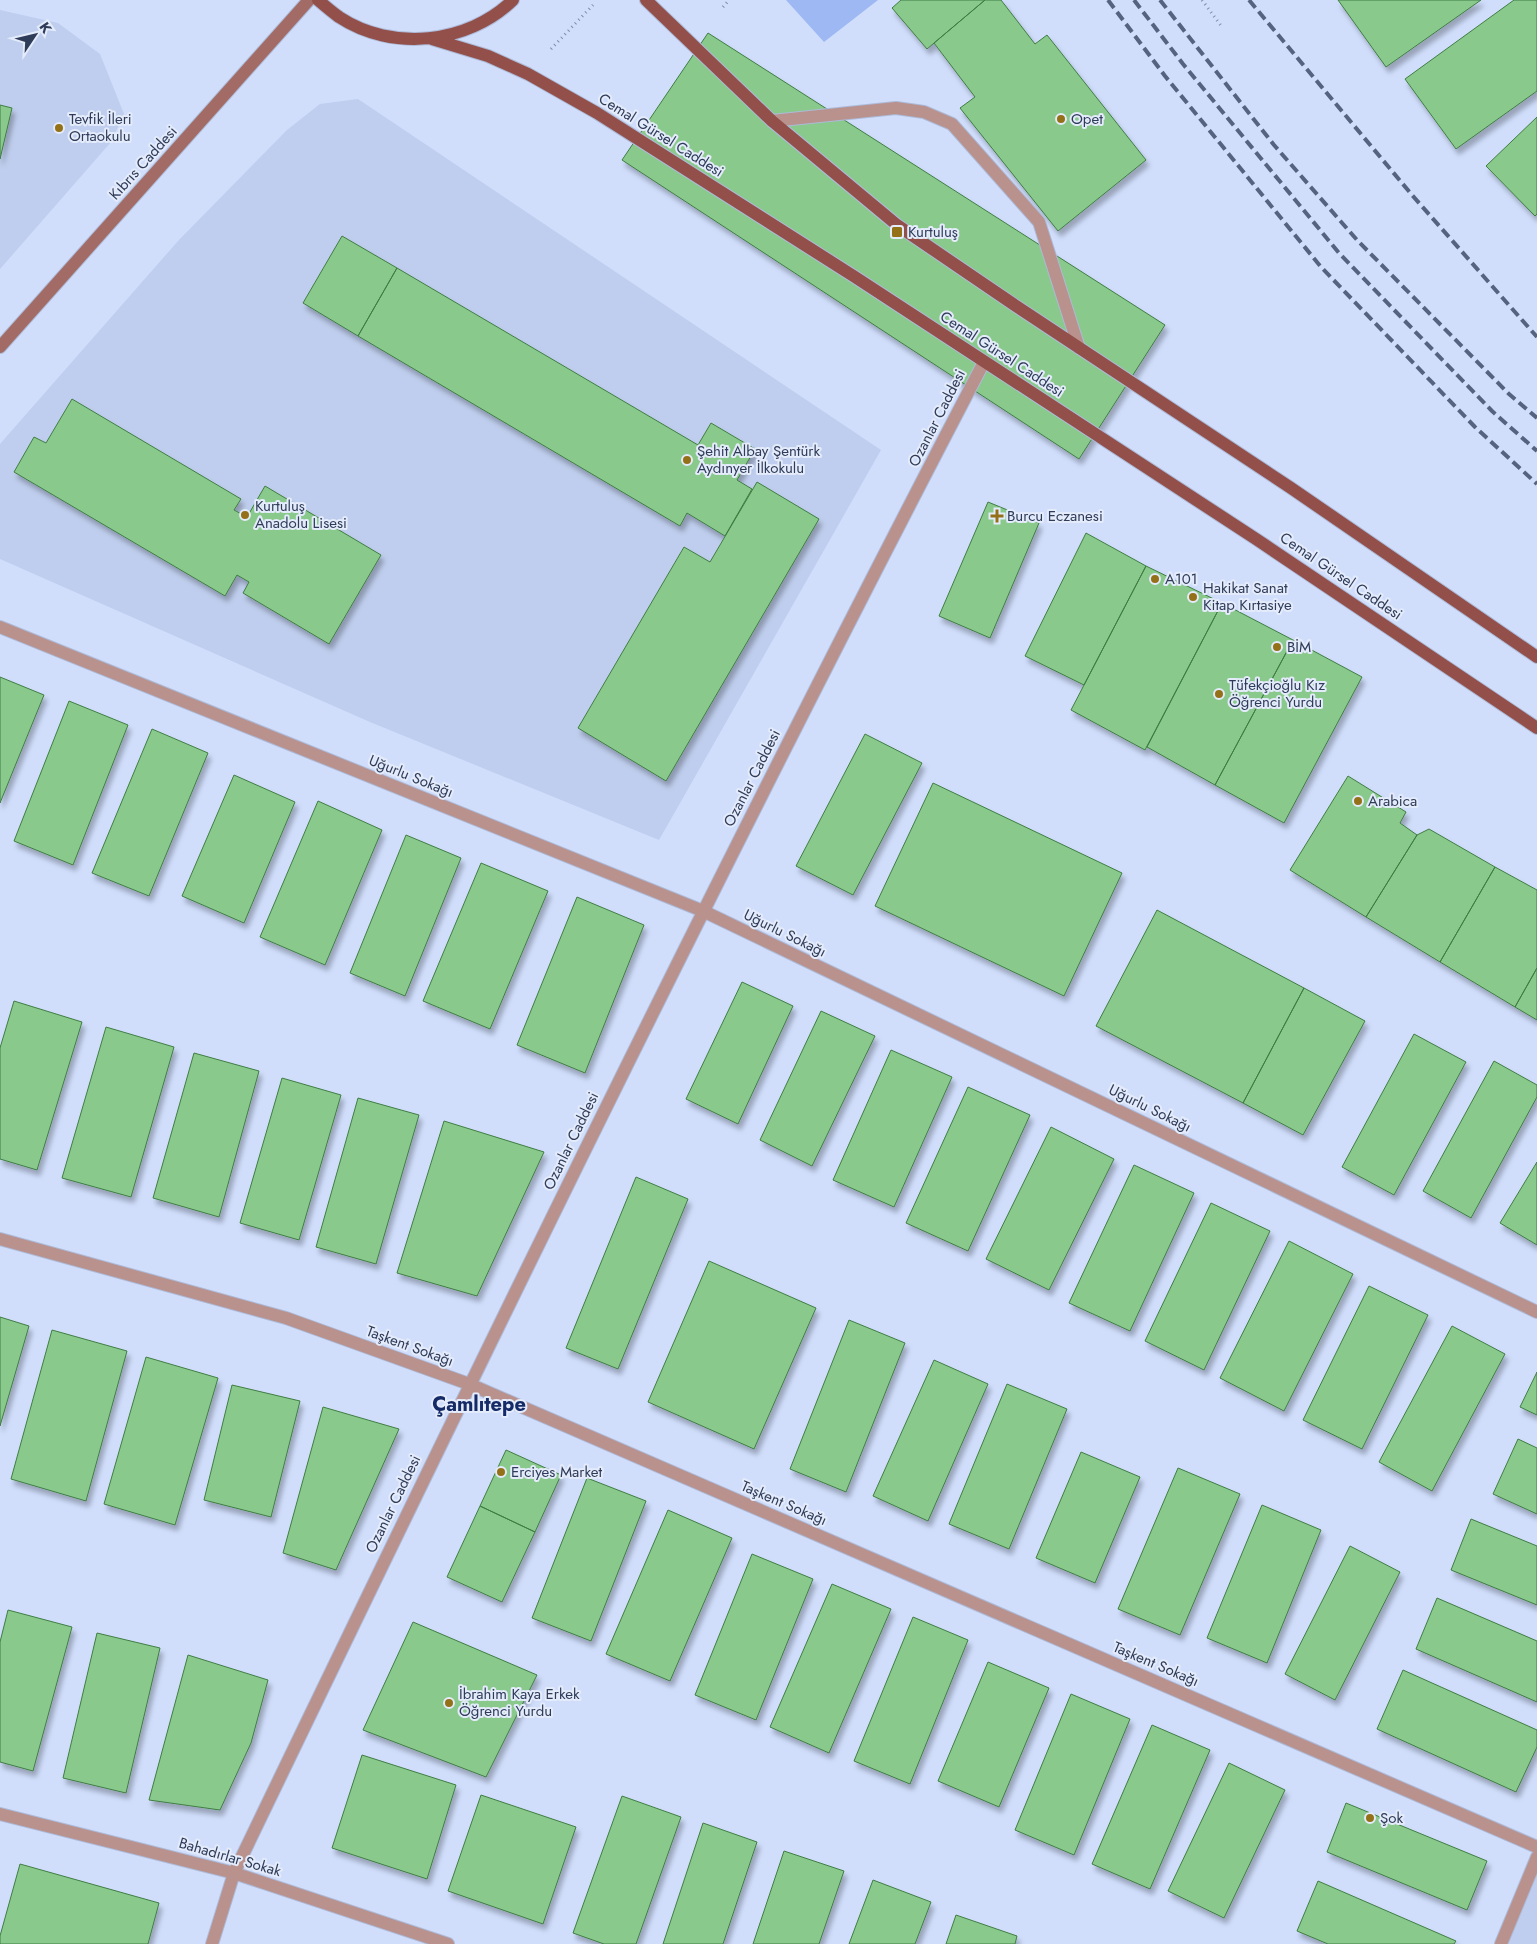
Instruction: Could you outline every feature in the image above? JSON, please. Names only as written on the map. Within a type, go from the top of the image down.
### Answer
[{"type":"main road","name":"Kıbrıs Caddesi","points":[[0,347],[309,0]]},
{"type":"main road","points":[[318,0],[339,17],[368,31],[400,38],[432,39],[468,30],[501,12],[513,0]]},
{"type":"main road","points":[[646,0],[772,121],[897,225],[1283,483],[1537,657]]},
{"type":"main road","name":"Cemal Gürsel Caddesi","points":[[432,39],[488,56],[528,74],[597,113],[855,277],[1256,539],[1537,728]]},
{"type":"street","points":[[772,121],[896,108],[924,112],[952,124],[1039,222],[1079,348]]},
{"type":"street","name":"Ozanlar Caddesi","points":[[212,1944],[234,1873],[469,1384],[703,911],[984,362]]},
{"type":"street","name":"Uğurlu Sokağı","points":[[0,627],[703,911],[1537,1312]]},
{"type":"street","name":"Taşkent Sokağı","points":[[0,1239],[286,1318],[469,1384],[1537,1847]]},
{"type":"street","name":"Bahadırlar Sokak","points":[[0,1814],[234,1873],[448,1944]]},
{"type":"street","points":[[1501,1944],[1537,1857]]},
{"type":"path","points":[[723,7],[729,0]]},
{"type":"path","points":[[1202,0],[1222,27]]},
{"type":"path","points":[[551,48],[593,5]]},
{"type":"shaded area","points":[[786,0],[878,0],[824,42]]},
{"type":"shaded area","name":"Tevfik İleri Ortaokulu","points":[[0,10],[58,23],[100,54],[124,114],[111,142],[0,269]]},
{"type":"shaded area","name":"Şehit Albay Şentürk Aydınyer İlkokulu","points":[[358,99],[881,450],[659,840],[370,722],[0,559],[0,444],[178,241],[287,130],[320,104]]},
{"type":"shaded area","points":[[1537,1857],[1537,1944],[1501,1944]]},
{"type":"building","points":[[901,0],[985,0],[927,49],[892,8]]},
{"type":"building","points":[[985,0],[1001,0],[1035,44],[1047,35],[1146,160],[1058,231],[960,108],[975,97],[934,43]]},
{"type":"building","points":[[1338,0],[1481,0],[1386,67]]},
{"type":"building","points":[[1514,0],[1537,0],[1537,91],[1456,149],[1405,79]]},
{"type":"building","name":"Kurtuluş","points":[[708,33],[1165,325],[1079,459],[622,160]]},
{"type":"building","points":[[0,105],[12,108],[0,159]]},
{"type":"building","points":[[1537,117],[1537,214],[1535,216],[1486,166]]},
{"type":"building","points":[[342,236],[397,268],[358,336],[303,303]]},
{"type":"building","points":[[397,268],[698,445],[711,423],[755,449],[737,480],[752,489],[725,536],[687,513],[680,526],[358,336]]},
{"type":"building","points":[[72,399],[241,499],[234,510],[247,517],[265,486],[381,555],[329,644],[243,593],[249,582],[237,575],[225,596],[14,472],[34,437],[46,443]]},
{"type":"building","points":[[757,482],[819,519],[666,781],[578,728],[684,547],[710,562]]},
{"type":"building","points":[[988,502],[1039,523],[990,638],[939,616]]},
{"type":"building","points":[[1086,533],[1146,566],[1084,685],[1025,656]]},
{"type":"building","points":[[1146,566],[1222,603],[1145,750],[1071,710]]},
{"type":"building","name":"Tüfekçioğlu Kız Öğrenci Yurdu","points":[[1222,603],[1293,640],[1215,785],[1147,747]]},
{"type":"building","points":[[1293,640],[1362,677],[1284,823],[1215,785]]},
{"type":"building","points":[[0,677],[44,695],[0,803]]},
{"type":"building","points":[[69,701],[128,725],[73,865],[14,841]]},
{"type":"building","points":[[152,729],[208,753],[149,896],[92,873]]},
{"type":"building","points":[[865,734],[922,763],[853,895],[796,866]]},
{"type":"building","points":[[234,775],[295,802],[244,923],[182,896]]},
{"type":"building","points":[[1348,776],[1406,812],[1400,823],[1417,835],[1366,917],[1290,870]]},
{"type":"building","points":[[933,783],[1122,873],[1064,996],[875,906]]},
{"type":"building","points":[[318,801],[382,830],[325,965],[260,937]]},
{"type":"building","points":[[1429,829],[1495,867],[1440,962],[1366,917],[1417,835]]},
{"type":"building","points":[[406,835],[461,858],[405,996],[350,973]]},
{"type":"building","points":[[481,863],[548,891],[490,1029],[423,1001]]},
{"type":"building","points":[[1495,867],[1537,890],[1537,968],[1515,1007],[1440,962]]},
{"type":"building","points":[[577,897],[644,925],[585,1073],[517,1045]]},
{"type":"building","points":[[1157,910],[1304,988],[1243,1103],[1096,1026]]},
{"type":"building","points":[[1537,968],[1537,1020],[1515,1007]]},
{"type":"building","points":[[742,982],[793,1006],[738,1124],[686,1099]]},
{"type":"building","points":[[1304,988],[1365,1021],[1303,1135],[1243,1103]]},
{"type":"building","points":[[14,1001],[82,1022],[37,1170],[0,1159],[0,1048]]},
{"type":"building","points":[[821,1011],[875,1036],[812,1166],[760,1140]]},
{"type":"building","points":[[106,1027],[174,1047],[131,1197],[62,1178]]},
{"type":"building","points":[[1414,1034],[1466,1062],[1394,1195],[1342,1167]]},
{"type":"building","points":[[891,1050],[952,1077],[894,1207],[833,1180]]},
{"type":"building","points":[[194,1053],[259,1071],[219,1217],[153,1198]]},
{"type":"building","points":[[1494,1061],[1537,1085],[1537,1097],[1471,1218],[1423,1191]]},
{"type":"building","points":[[282,1078],[341,1095],[299,1240],[240,1223]]},
{"type":"building","points":[[968,1087],[1030,1115],[968,1251],[906,1223]]},
{"type":"building","points":[[358,1098],[419,1115],[376,1264],[316,1247]]},
{"type":"building","points":[[444,1121],[544,1152],[477,1296],[397,1273]]},
{"type":"building","points":[[1051,1127],[1114,1159],[1049,1290],[986,1259]]},
{"type":"building","points":[[1537,1162],[1537,1245],[1500,1223]]},
{"type":"building","points":[[1134,1165],[1194,1193],[1130,1331],[1069,1303]]},
{"type":"building","points":[[636,1177],[688,1199],[618,1369],[566,1348]]},
{"type":"building","points":[[1211,1203],[1270,1231],[1204,1370],[1145,1341]]},
{"type":"building","points":[[1289,1241],[1353,1274],[1284,1411],[1220,1378]]},
{"type":"building","points":[[709,1261],[816,1308],[754,1449],[648,1402]]},
{"type":"building","points":[[1369,1286],[1428,1315],[1362,1449],[1303,1420]]},
{"type":"building","points":[[0,1317],[29,1326],[0,1426]]},
{"type":"building","points":[[849,1320],[905,1343],[846,1492],[790,1469]]},
{"type":"building","points":[[1452,1326],[1505,1354],[1432,1491],[1379,1462]]},
{"type":"building","points":[[52,1330],[127,1351],[86,1501],[11,1479]]},
{"type":"building","points":[[146,1357],[218,1378],[175,1525],[104,1504]]},
{"type":"building","points":[[934,1360],[988,1384],[928,1521],[873,1496]]},
{"type":"building","points":[[1537,1372],[1537,1415],[1520,1407]]},
{"type":"building","points":[[1007,1384],[1067,1409],[1009,1549],[949,1524]]},
{"type":"building","points":[[232,1385],[300,1401],[271,1517],[204,1500]]},
{"type":"building","points":[[323,1407],[399,1429],[336,1570],[283,1553]]},
{"type":"building","points":[[1518,1439],[1537,1448],[1537,1514],[1493,1494]]},
{"type":"building","points":[[506,1450],[561,1475],[535,1532],[480,1506]]},
{"type":"building","points":[[1081,1452],[1140,1477],[1095,1583],[1036,1558]]},
{"type":"building","points":[[1178,1468],[1240,1494],[1180,1635],[1118,1609]]},
{"type":"building","points":[[587,1478],[646,1501],[591,1641],[532,1618]]},
{"type":"building","points":[[1262,1505],[1321,1530],[1267,1663],[1207,1638]]},
{"type":"building","points":[[480,1506],[535,1532],[502,1602],[447,1577]]},
{"type":"building","points":[[668,1510],[732,1538],[670,1681],[606,1654]]},
{"type":"building","points":[[1471,1519],[1537,1546],[1537,1605],[1451,1570]]},
{"type":"building","points":[[1350,1546],[1400,1572],[1335,1700],[1285,1674]]},
{"type":"building","points":[[752,1554],[813,1579],[756,1720],[695,1695]]},
{"type":"building","points":[[832,1584],[891,1609],[829,1753],[770,1727]]},
{"type":"building","points":[[1437,1598],[1537,1641],[1537,1702],[1416,1649]]},
{"type":"building","points":[[8,1610],[72,1627],[33,1771],[0,1762],[0,1642]]},
{"type":"building","points":[[913,1617],[968,1640],[910,1784],[854,1761]]},
{"type":"building","name":"İbrahim Kaya Erkek Öğrenci Yurdu","points":[[413,1622],[537,1675],[486,1777],[363,1730]]},
{"type":"building","points":[[97,1633],[160,1648],[126,1793],[63,1778]]},
{"type":"building","points":[[188,1655],[268,1680],[251,1743],[220,1810],[149,1800]]},
{"type":"building","points":[[988,1662],[1049,1688],[999,1807],[938,1781]]},
{"type":"building","points":[[1403,1670],[1537,1730],[1537,1747],[1516,1792],[1377,1729]]},
{"type":"building","points":[[1071,1694],[1130,1719],[1074,1855],[1015,1830]]},
{"type":"building","points":[[1152,1725],[1210,1750],[1150,1889],[1092,1864]]},
{"type":"building","points":[[362,1755],[456,1785],[427,1879],[332,1848]]},
{"type":"building","points":[[1229,1763],[1285,1790],[1224,1918],[1168,1891]]},
{"type":"building","points":[[481,1795],[576,1827],[543,1924],[448,1891]]},
{"type":"building","points":[[622,1796],[681,1817],[636,1944],[604,1944],[573,1933]]},
{"type":"building","points":[[1346,1803],[1487,1861],[1467,1910],[1327,1852]]},
{"type":"building","points":[[703,1823],[757,1842],[723,1944],[663,1944]]},
{"type":"building","points":[[784,1851],[844,1871],[819,1944],[753,1944]]},
{"type":"building","points":[[20,1864],[159,1903],[148,1944],[0,1944],[0,1936]]},
{"type":"building","points":[[873,1880],[931,1902],[915,1944],[849,1944]]},
{"type":"building","points":[[1318,1881],[1456,1941],[1454,1944],[1328,1944],[1297,1931]]},
{"type":"building","points":[[956,1915],[1017,1936],[1015,1944],[946,1944]]},
{"type":"railway","points":[[1108,0],[1165,76],[1321,267],[1475,427],[1537,484]]},
{"type":"railway","points":[[1134,0],[1183,64],[1339,253],[1492,411],[1537,451]]},
{"type":"railway","points":[[1160,0],[1274,145],[1357,240],[1509,394],[1537,418]]},
{"type":"railway","points":[[1249,0],[1412,195],[1537,337]]},
{"type":"place","name":"Opet","points":[[1061,119]]},
{"type":"place","name":"Tevfik İleri Ortaokulu","points":[[59,128]]},
{"type":"place","name":"Kurtuluş","points":[[897,232]]},
{"type":"place","name":"Şehit Albay Şentürk Aydınyer İlkokulu","points":[[687,460]]},
{"type":"place","name":"Kurtuluş Anadolu Lisesi","points":[[245,515]]},
{"type":"place","name":"Burcu Eczanesi","points":[[997,516]]},
{"type":"place","name":"A101","points":[[1155,579]]},
{"type":"place","name":"Hakikat Sanat Kitap Kırtasiye","points":[[1193,597]]},
{"type":"place","name":"BİM","points":[[1277,647]]},
{"type":"place","name":"Tüfekçioğlu Kız Öğrenci Yurdu","points":[[1219,694]]},
{"type":"place","name":"Arabica","points":[[1358,801]]},
{"type":"place","name":"Erciyes Market","points":[[501,1472]]},
{"type":"place","name":"İbrahim Kaya Erkek Öğrenci Yurdu","points":[[449,1703]]},
{"type":"place","name":"Şok","points":[[1370,1818]]},
{"type":"district","name":"Çamlıtepe","points":[[479,1404]]}]
